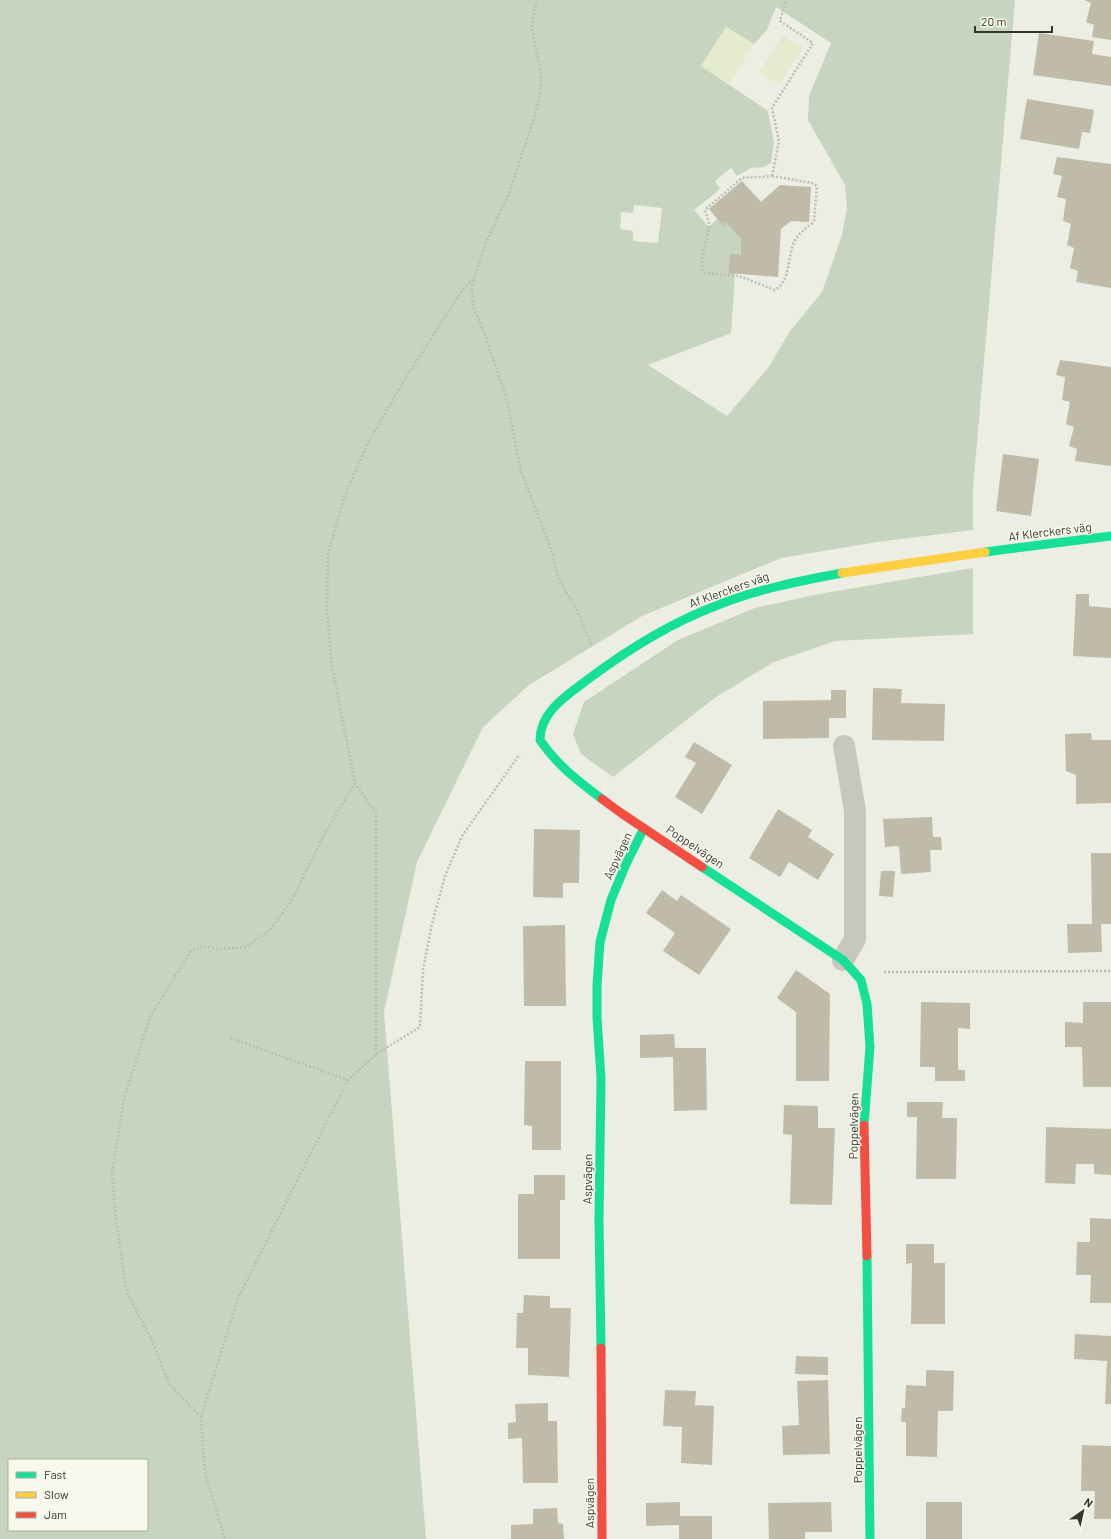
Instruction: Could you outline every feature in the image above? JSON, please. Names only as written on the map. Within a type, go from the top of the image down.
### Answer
[{"type":"street","name":"Af Klerckers väg","points":[[540,740],[541,726],[552,709],[603,668],[639,644],[687,618],[734,598],[772,586],[852,571],[920,560],[1111,536]]},
{"type":"street","points":[[540,740],[550,756],[572,776],[621,813],[644,828]]},
{"type":"street","points":[[844,746],[855,811],[855,939],[849,966]]},
{"type":"street","name":"Poppelvägen","points":[[644,828],[849,966],[861,980],[867,1004],[870,1047],[864,1117],[869,1316],[870,1539]]},
{"type":"street","name":"Aspvägen","points":[[602,1539],[602,1387],[599,1236],[601,1078],[597,1017],[597,985],[600,942],[611,900],[626,864],[644,828]]},
{"type":"path","points":[[537,0],[532,28],[541,73],[540,88],[534,119],[508,196],[486,245],[474,279],[472,287],[473,305],[506,397],[521,471],[554,557],[554,566],[557,577],[576,609],[603,668]]},
{"type":"path","points":[[772,176],[779,141],[772,108],[813,43],[780,21],[786,0]]},
{"type":"path","points":[[772,176],[806,182],[817,186],[814,222],[800,233],[794,242],[788,259],[783,284],[775,290],[739,276],[703,272],[701,264],[709,227],[709,220],[704,210],[742,178],[772,176]]},
{"type":"path","points":[[376,1054],[376,813],[355,783],[332,667],[327,610],[328,554],[345,495],[368,443],[402,384],[463,289],[474,279]]},
{"type":"path","points":[[225,1539],[205,1472],[201,1417],[238,1298],[348,1080],[376,1054],[420,1026],[423,970],[432,924],[445,876],[462,836],[520,754],[540,740]]},
{"type":"path","points":[[201,1417],[170,1385],[151,1339],[126,1290],[116,1218],[112,1174],[124,1098],[150,1017],[191,951],[203,946],[219,949],[245,947],[269,931],[290,903],[326,831],[355,783]]},
{"type":"path","points":[[849,966],[1111,971]]},
{"type":"path","points":[[230,1038],[348,1080]]},
{"type":"shaded area","points":[[0,0],[1015,0],[973,489],[973,530],[877,542],[781,558],[642,616],[529,685],[483,727],[417,862],[384,1012],[426,1539],[0,1539]],"holes":[[[776,7],[831,43],[809,96],[808,120],[845,185],[847,208],[842,235],[822,292],[790,331],[768,368],[727,416],[648,365],[731,333],[735,273],[728,273],[730,255],[741,255],[741,239],[726,223],[723,225],[717,219],[709,227],[694,210],[720,189],[715,181],[731,168],[737,176],[751,168],[764,167],[771,163],[774,142],[768,111],[701,66],[726,27],[754,44],[767,30]],[[634,205],[662,208],[658,243],[633,241],[633,231],[620,229],[621,212],[633,213]]]},
{"type":"shaded area","points":[[973,568],[973,634],[835,641],[774,662],[716,697],[613,777],[581,754],[573,734],[584,702],[678,640],[755,608],[819,594]]},
{"type":"sand","points":[[726,27],[754,44],[729,84],[701,66]]},
{"type":"sand","points":[[783,35],[803,48],[779,85],[759,72]]},
{"type":"building","points":[[1084,0],[1111,0],[1111,40],[1092,37],[1094,25],[1086,22],[1091,3]]},
{"type":"building","points":[[1039,33],[1094,41],[1092,54],[1111,57],[1111,86],[1033,75]]},
{"type":"building","points":[[1027,99],[1094,110],[1090,133],[1082,132],[1079,149],[1020,139]]},
{"type":"building","points":[[1057,157],[1111,164],[1111,288],[1076,282],[1078,271],[1070,268],[1074,248],[1067,245],[1071,224],[1063,221],[1066,199],[1057,197],[1062,176],[1053,174]]},
{"type":"building","points":[[742,181],[761,202],[780,185],[811,187],[809,222],[791,221],[781,229],[778,277],[728,273],[730,254],[741,255],[741,239],[726,223],[723,226],[709,209]]},
{"type":"building","points":[[1060,360],[1111,367],[1111,466],[1075,461],[1077,449],[1069,446],[1074,427],[1066,424],[1070,402],[1062,400],[1065,377],[1056,375]]},
{"type":"building","points":[[1003,454],[1039,459],[1031,516],[996,511]]},
{"type":"building","points":[[1076,594],[1089,594],[1089,606],[1111,608],[1111,658],[1073,656]]},
{"type":"building","points":[[873,688],[902,689],[901,703],[945,704],[944,741],[872,740]]},
{"type":"building","points":[[831,690],[846,690],[846,718],[829,718],[829,738],[763,739],[763,701],[831,700]]},
{"type":"building","points":[[1091,733],[1092,740],[1111,740],[1111,803],[1076,804],[1076,775],[1066,771],[1065,734]]},
{"type":"building","points":[[694,742],[732,765],[702,814],[675,797],[696,763],[685,757]]},
{"type":"building","points":[[778,809],[812,830],[808,837],[834,854],[818,880],[789,862],[780,877],[749,858]]},
{"type":"building","points":[[932,817],[933,837],[941,837],[942,850],[930,850],[931,872],[901,874],[899,846],[885,847],[883,819]]},
{"type":"building","points":[[534,829],[580,830],[579,883],[563,883],[563,898],[533,897]]},
{"type":"building","points":[[1091,853],[1111,853],[1111,924],[1101,924],[1102,952],[1068,953],[1067,924],[1092,924]]},
{"type":"building","points":[[881,871],[895,871],[893,897],[879,896]]},
{"type":"building","points":[[662,890],[677,901],[681,895],[731,929],[699,975],[663,951],[675,933],[646,913]]},
{"type":"building","points":[[565,925],[566,1006],[524,1006],[523,926]]},
{"type":"building","points":[[796,970],[830,994],[829,1081],[796,1081],[796,1012],[777,998]]},
{"type":"building","points":[[921,1002],[970,1003],[970,1029],[958,1028],[958,1070],[965,1070],[965,1081],[935,1081],[935,1067],[920,1067]]},
{"type":"building","points":[[1083,1002],[1111,1002],[1111,1087],[1083,1087],[1082,1047],[1065,1047],[1065,1022],[1083,1023]]},
{"type":"building","points":[[674,1034],[675,1048],[706,1048],[707,1110],[674,1111],[673,1057],[640,1058],[640,1035]]},
{"type":"building","points":[[525,1061],[561,1061],[561,1150],[532,1150],[532,1126],[524,1125]]},
{"type":"building","points":[[907,1102],[943,1102],[942,1118],[957,1118],[956,1179],[916,1179],[917,1117],[907,1117]]},
{"type":"building","points":[[784,1105],[818,1106],[818,1128],[835,1128],[832,1205],[790,1204],[792,1135],[783,1134]]},
{"type":"building","points":[[1046,1127],[1111,1129],[1111,1175],[1094,1174],[1094,1164],[1076,1164],[1075,1184],[1045,1183]]},
{"type":"building","points":[[534,1175],[565,1175],[565,1200],[560,1200],[560,1259],[518,1259],[518,1194],[534,1194]]},
{"type":"building","points":[[1090,1218],[1111,1219],[1111,1303],[1090,1303],[1091,1275],[1076,1275],[1077,1242],[1090,1242]]},
{"type":"building","points":[[906,1244],[934,1244],[934,1263],[945,1263],[945,1324],[911,1324],[912,1263],[906,1264]]},
{"type":"building","points":[[524,1295],[550,1296],[550,1308],[571,1308],[569,1377],[528,1375],[528,1348],[516,1348],[517,1313],[523,1313]]},
{"type":"building","points":[[1075,1334],[1111,1336],[1111,1404],[1105,1404],[1107,1361],[1074,1359]]},
{"type":"building","points":[[796,1356],[828,1357],[828,1375],[795,1374]]},
{"type":"building","points":[[926,1370],[954,1371],[953,1411],[938,1411],[937,1457],[906,1456],[906,1422],[901,1422],[902,1408],[905,1408],[906,1385],[926,1386]]},
{"type":"building","points":[[828,1380],[830,1454],[783,1455],[782,1426],[799,1425],[797,1381]]},
{"type":"building","points":[[665,1390],[696,1391],[695,1405],[714,1406],[712,1465],[681,1463],[682,1427],[663,1426]]},
{"type":"building","points":[[548,1403],[548,1421],[557,1421],[558,1483],[523,1483],[522,1438],[508,1439],[508,1423],[516,1422],[515,1404]]},
{"type":"building","points":[[1082,1445],[1111,1446],[1111,1519],[1094,1519],[1095,1491],[1081,1491]]},
{"type":"building","points":[[680,1502],[680,1516],[712,1516],[712,1539],[679,1539],[679,1525],[646,1526],[646,1503]]},
{"type":"building","points":[[831,1502],[832,1532],[805,1532],[805,1539],[769,1539],[768,1503]]},
{"type":"building","points":[[926,1502],[962,1502],[962,1539],[926,1539]]},
{"type":"building","points":[[557,1508],[558,1523],[563,1524],[564,1539],[511,1539],[511,1525],[533,1524],[533,1509]]},
{"type":"traffic: fast","points":[[985,552],[1111,536]]},
{"type":"traffic: fast","points":[[602,799],[576,779],[561,765],[540,740],[544,721],[549,713],[563,699],[602,669],[633,648],[700,612],[733,599],[764,590],[795,582],[842,573]]},
{"type":"traffic: fast","points":[[601,1348],[599,1221],[601,1078],[597,1017],[597,985],[600,942],[611,900],[626,864],[644,828]]},
{"type":"traffic: fast","points":[[702,867],[843,960],[861,980],[867,1004],[870,1047],[864,1125]]},
{"type":"traffic: fast","points":[[867,1256],[870,1539]]},
{"type":"traffic: slow","points":[[842,573],[985,552]]},
{"type":"traffic: jam","points":[[602,799],[702,867]]},
{"type":"traffic: jam","points":[[864,1125],[867,1256]]},
{"type":"traffic: jam","points":[[601,1348],[602,1539]]}]
